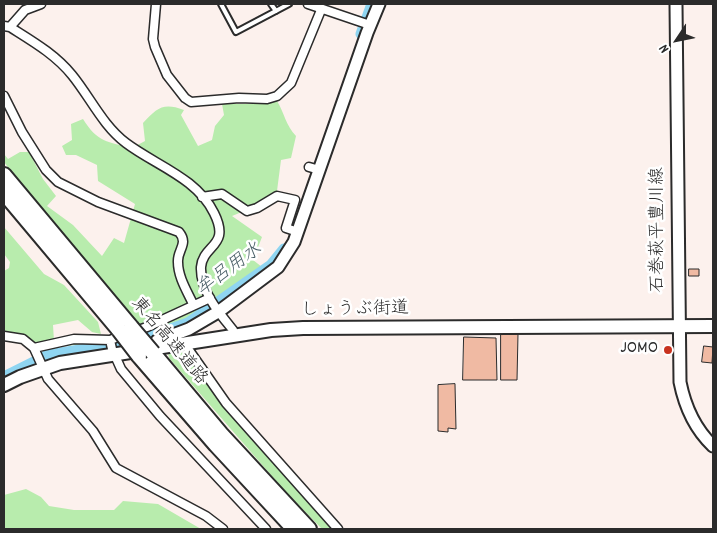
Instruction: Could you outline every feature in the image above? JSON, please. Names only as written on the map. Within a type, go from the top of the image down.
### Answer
[{"type":"highway","name":"東名高速道路","points":[[4,175],[116,340]]},
{"type":"highway","name":"東名高速道路","points":[[4,193],[116,340],[150,352],[221,434],[309,529]]},
{"type":"highway","name":"東名高速道路","points":[[150,352],[216,445],[294,529]]},
{"type":"main road","points":[[150,352],[157,341],[190,329],[278,267],[287,256],[294,231],[367,33],[380,4]]},
{"type":"main road","name":"石巻萩平豊川線","points":[[676,4],[678,366],[684,399],[692,420],[713,446]]},
{"type":"main road","name":"しょうぶ街道","points":[[4,385],[41,366],[60,363],[116,340],[150,352],[184,343],[234,335],[303,328],[713,326]]},
{"type":"street","points":[[41,4],[27,6],[7,26],[61,62],[108,125],[126,143],[169,168],[202,197],[214,211],[220,234],[201,266],[210,299],[217,311],[233,330],[234,335]]},
{"type":"street","points":[[156,4],[153,39],[161,64],[185,98],[191,102],[239,98],[267,99],[277,96],[291,83],[322,10]]},
{"type":"street","points":[[307,4],[363,23]]},
{"type":"street","points":[[4,96],[22,132],[46,170],[58,182],[98,202],[179,232],[183,237],[184,245],[177,260],[178,270],[193,304]]},
{"type":"street","points":[[202,197],[222,194],[247,211],[257,208],[276,196],[295,200],[294,231]]},
{"type":"street","points":[[35,350],[74,339],[116,340],[193,304],[210,299]]},
{"type":"street","points":[[4,336],[23,339],[35,350],[48,379],[99,439],[116,468],[182,502],[223,529]]},
{"type":"street","points":[[116,340],[121,369],[160,416],[266,529]]},
{"type":"street","points":[[184,343],[226,403],[338,529]]},
{"type":"lane","points":[[220,4],[236,32],[289,4]]},
{"type":"lane","points":[[272,4],[276,11]]},
{"type":"green space","points":[[277,101],[296,136],[291,158],[281,160],[277,191],[254,207],[232,216],[262,237],[253,260],[262,267],[206,307],[175,324],[159,329],[144,332],[34,202],[4,162],[4,154],[8,159],[20,152],[29,152],[43,179],[56,196],[47,206],[73,225],[102,256],[114,238],[124,243],[135,204],[98,181],[97,165],[76,155],[66,155],[62,146],[72,140],[71,124],[83,119],[98,137],[132,148],[145,141],[143,123],[152,114],[165,107],[177,108],[184,110],[181,115],[198,146],[212,140],[215,126],[224,115],[222,104],[264,104]]},
{"type":"green space","points":[[4,227],[44,274],[64,285],[98,322],[101,334],[92,332],[78,320],[53,325],[54,341],[77,341],[84,344],[39,349],[24,336],[4,332],[4,271],[9,268],[10,262],[4,254]]},
{"type":"green space","points":[[180,350],[201,374],[214,395],[275,466],[333,529],[322,529],[284,490],[169,358],[168,353]]},
{"type":"green space","points":[[26,489],[41,497],[49,506],[74,510],[114,510],[123,501],[158,504],[201,529],[4,529],[4,495]]},
{"type":"building","points":[[689,269],[699,269],[699,276],[689,276]]},
{"type":"building","points":[[501,334],[518,334],[517,380],[501,380]]},
{"type":"building","points":[[464,337],[496,338],[497,380],[463,380]]},
{"type":"building","points":[[704,346],[713,347],[712,363],[702,362]]},
{"type":"building","points":[[455,384],[456,429],[448,428],[448,432],[438,431],[438,385]]},
{"type":"waterway","name":"牟呂用水","points":[[361,34],[372,4]]},
{"type":"waterway","name":"牟呂用水","points":[[4,377],[48,355],[118,344],[154,335],[188,323],[271,265],[284,249]]},
{"type":"place","name":"JOMO","points":[[668,350]]}]
